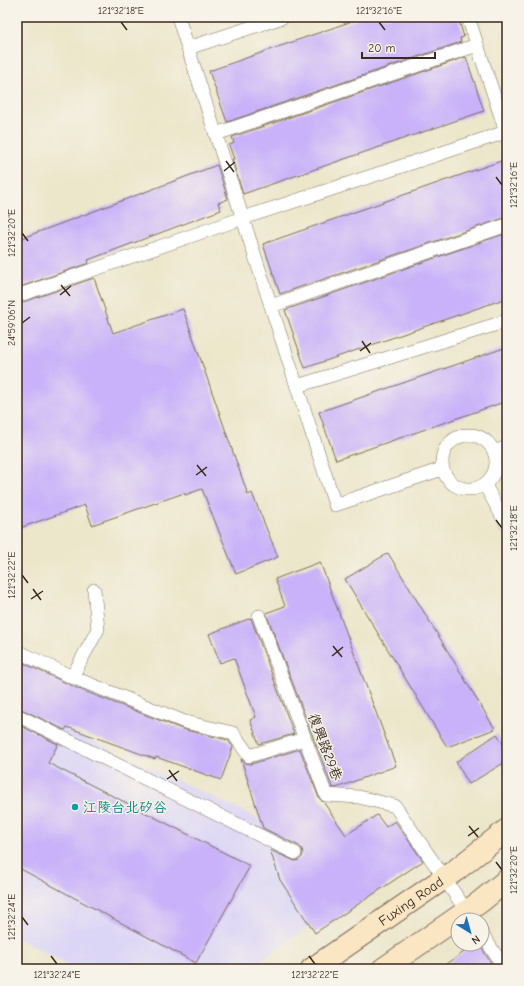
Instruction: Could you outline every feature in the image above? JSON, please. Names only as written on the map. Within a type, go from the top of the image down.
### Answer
[{"type":"main road","name":"Fuxing Road","points":[[312,969],[456,870],[507,830]]},
{"type":"main road","points":[[473,912],[507,880]]},
{"type":"main road","points":[[383,969],[450,928]]},
{"type":"lane","points":[[178,17],[335,505],[442,469]]},
{"type":"lane","points":[[188,48],[283,17]]},
{"type":"lane","points":[[17,296],[243,218],[506,133],[468,17]]},
{"type":"lane","points":[[216,134],[477,45]]},
{"type":"lane","points":[[271,306],[507,224]]},
{"type":"lane","points":[[297,386],[507,321]]},
{"type":"lane","points":[[465,435],[482,439],[489,444],[494,452],[496,461],[495,470],[485,485],[477,489],[468,490],[459,488],[452,484],[442,469],[444,451],[449,443],[456,438],[465,435]]},
{"type":"lane","points":[[494,452],[507,447]]},
{"type":"lane","points":[[485,485],[507,525]]},
{"type":"lane","points":[[72,677],[98,629],[94,590]]},
{"type":"lane","name":"復興路29巷","points":[[259,616],[326,795],[359,797],[395,806],[466,912]]},
{"type":"lane","points":[[17,651],[72,677],[185,722],[233,733],[249,756],[304,739]]},
{"type":"lane","points":[[17,715],[295,853]]},
{"type":"lane","points":[[490,946],[505,969]]},
{"type":"shaded area","points":[[17,705],[306,841],[313,923],[250,969],[76,969],[17,938]]},
{"type":"building","points":[[364,17],[458,17],[464,37],[460,38],[461,42],[227,122],[209,71]]},
{"type":"building","points":[[466,57],[484,111],[243,194],[229,145],[234,143],[232,137]]},
{"type":"building","points":[[501,161],[507,178],[507,217],[280,294],[263,244]]},
{"type":"building","points":[[217,165],[228,199],[218,203],[221,210],[88,260],[89,263],[17,288],[17,240]]},
{"type":"building","points":[[507,233],[507,298],[305,368],[285,310]]},
{"type":"building","points":[[94,278],[113,333],[183,309],[248,495],[252,493],[278,557],[236,574],[202,489],[185,495],[184,493],[92,525],[85,505],[17,529],[17,304]]},
{"type":"building","points":[[507,347],[507,401],[336,460],[319,412]]},
{"type":"building","points":[[388,553],[495,729],[447,747],[345,579]]},
{"type":"building","points":[[320,562],[396,766],[336,788],[332,787],[266,613],[285,606],[275,579]]},
{"type":"building","points":[[251,618],[294,734],[259,744],[250,720],[256,717],[234,658],[220,663],[209,634]]},
{"type":"building","points":[[17,660],[79,689],[182,729],[228,740],[233,747],[221,780],[156,757],[155,759],[67,727],[65,730],[17,707]]},
{"type":"building","name":"江陵台北矽谷","points":[[17,724],[58,744],[48,763],[250,866],[196,963],[17,867]]},
{"type":"building","points":[[497,734],[507,750],[507,761],[469,784],[456,762]]},
{"type":"building","points":[[300,749],[319,798],[346,835],[377,815],[386,827],[395,821],[423,861],[315,933],[280,880],[270,850],[295,861],[302,857],[302,849],[299,846],[263,828],[241,759],[246,763],[251,764]]},
{"type":"building","points":[[464,952],[484,952],[495,969],[440,969]]},
{"type":"place","name":"江陵台北矽谷","points":[[75,807]]}]
